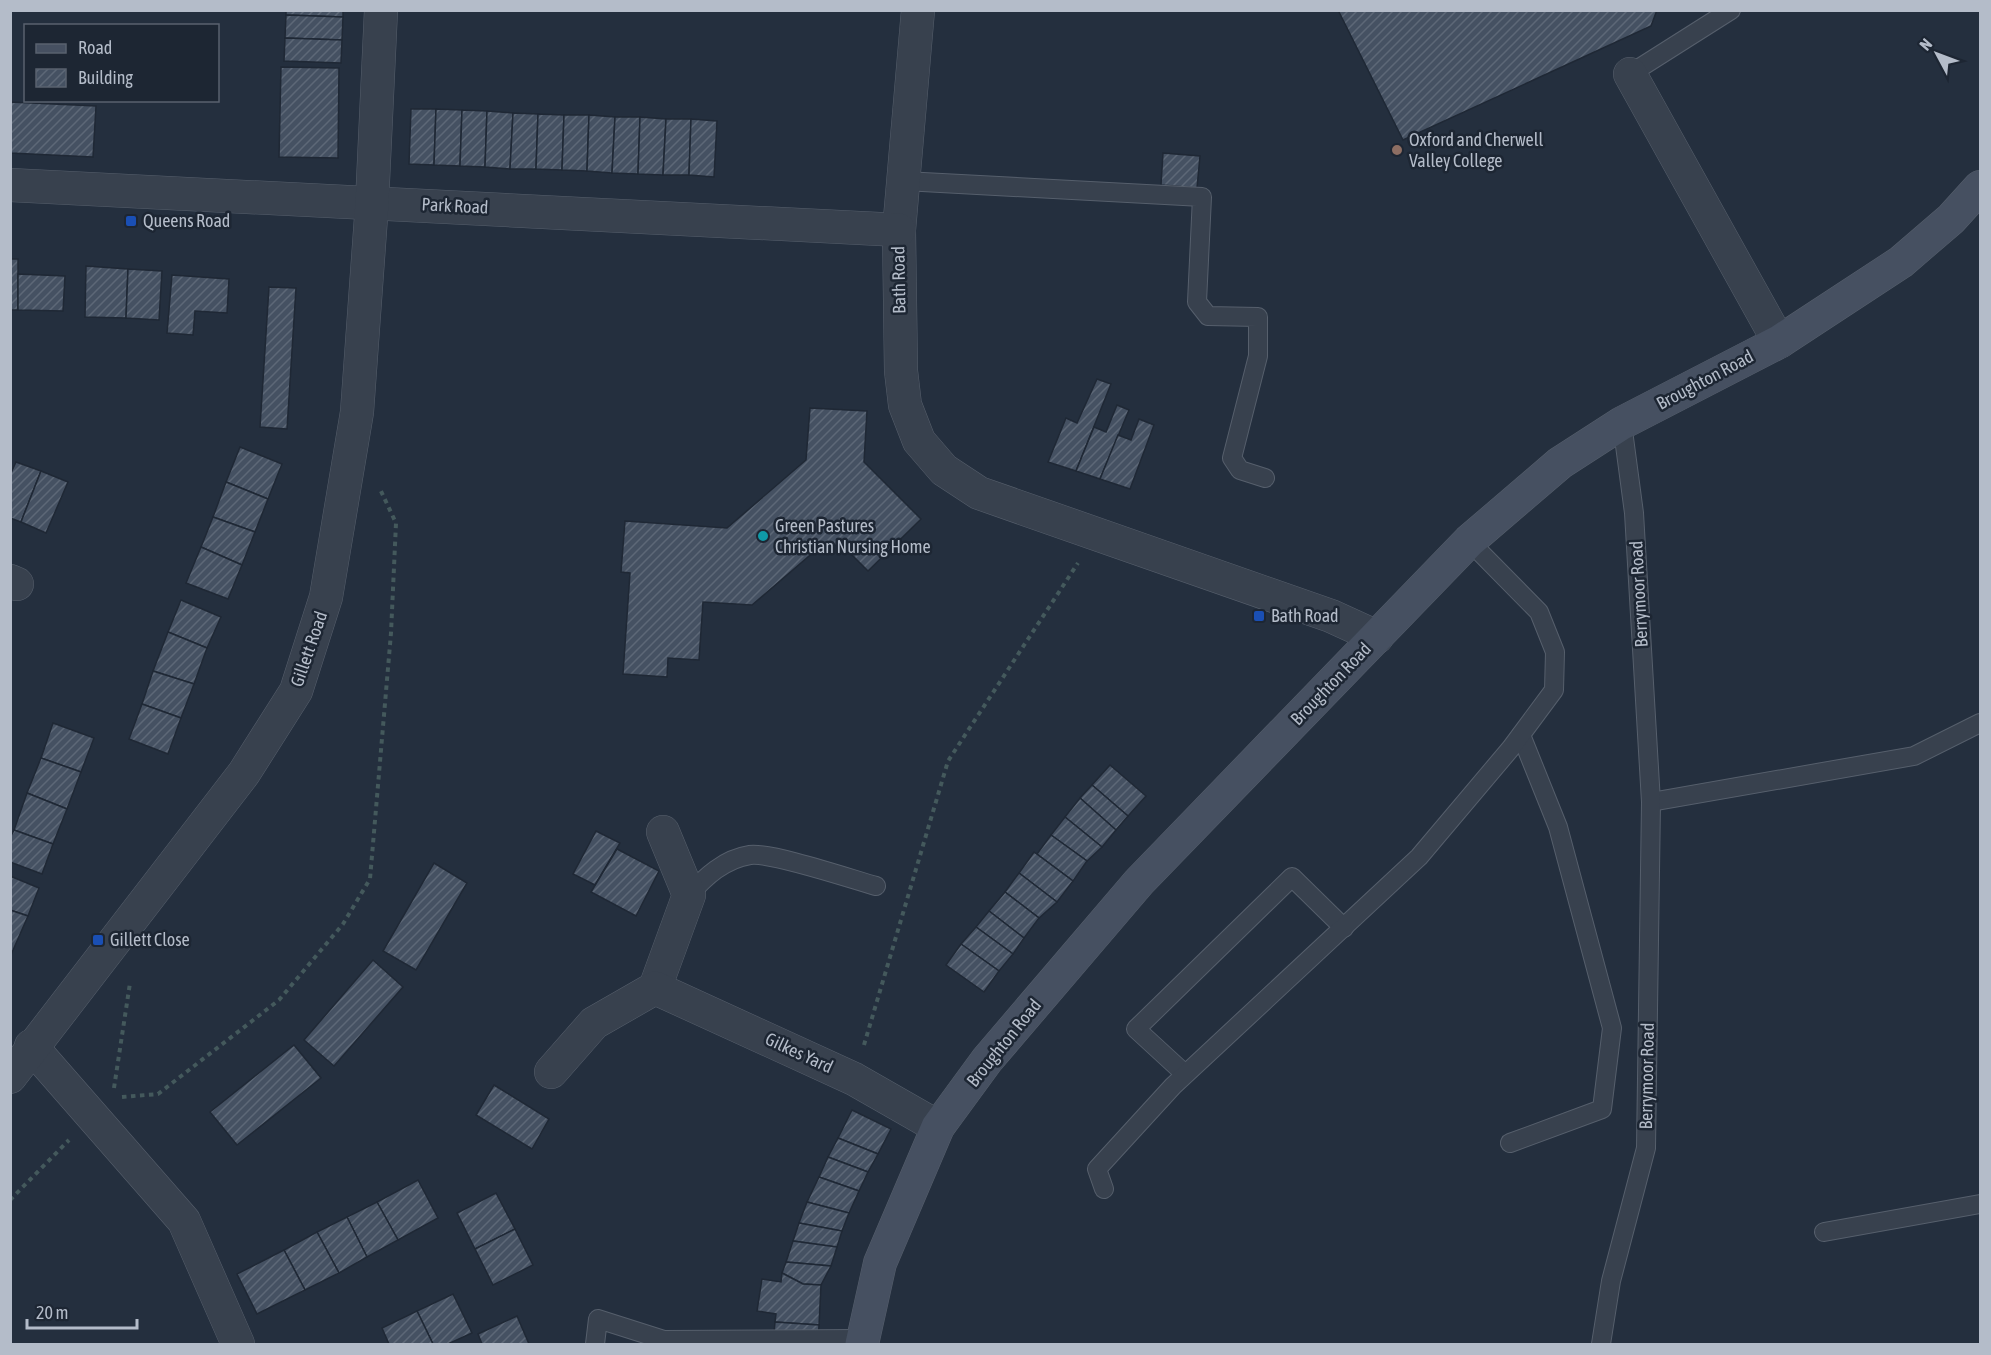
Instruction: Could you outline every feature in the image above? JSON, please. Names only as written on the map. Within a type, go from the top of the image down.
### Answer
[{"type":"main road","name":"Broughton Road","points":[[862,1342],[880,1263],[938,1127],[987,1060],[1139,882],[1469,541],[1560,463],[1622,423],[1779,342],[1901,262],[1951,219],[1980,187]]},
{"type":"street","points":[[372,203],[381,10]]},
{"type":"street","name":"Bath Road","points":[[918,10],[899,230],[901,371],[905,405],[920,441],[944,470],[979,493],[1331,616],[1377,637]]},
{"type":"street","points":[[1630,74],[1779,342]]},
{"type":"street","name":"Park Road","points":[[10,185],[899,230]]},
{"type":"street","name":"Gillett Road","points":[[10,1077],[31,1046],[244,773],[296,691],[326,597],[357,412],[372,203]]},
{"type":"street","points":[[551,1072],[594,1023],[655,988],[688,895],[663,832]]},
{"type":"street","name":"Gilkes Yard","points":[[655,988],[854,1079],[938,1127]]},
{"type":"street","points":[[31,1046],[184,1221],[238,1344]]},
{"type":"lane","points":[[1630,74],[1731,10]]},
{"type":"lane","points":[[904,181],[1202,197],[1197,302],[1208,316],[1258,317],[1258,356],[1232,458],[1240,470],[1265,478]]},
{"type":"lane","name":"Berrymoor Road","points":[[1601,1344],[1611,1281],[1646,1148],[1651,802],[1634,513],[1622,423]]},
{"type":"lane","points":[[1104,1189],[1097,1169],[1185,1074],[1419,857],[1521,735],[1554,690],[1556,652],[1539,612],[1469,541]]},
{"type":"lane","points":[[1651,802],[1914,756],[1980,723]]},
{"type":"lane","points":[[1510,1143],[1602,1109],[1612,1028],[1558,827],[1521,735]]},
{"type":"lane","points":[[688,895],[707,876],[726,863],[751,855],[876,886]]},
{"type":"lane","points":[[1185,1074],[1137,1029],[1292,877],[1344,928]]},
{"type":"lane","points":[[1824,1232],[1980,1204]]},
{"type":"lane","points":[[595,1344],[598,1319],[664,1340],[862,1342]]},
{"type":"path","points":[[112,1098],[158,1094],[279,1000],[343,924],[370,879],[392,633],[396,523],[382,490],[345,480]]},
{"type":"path","points":[[854,1079],[948,761],[1097,535]]},
{"type":"building","points":[[286,10],[343,10],[343,17],[286,15]]},
{"type":"building","name":"Oxford and Cherwell Valley College","points":[[1338,10],[1657,10],[1651,26],[1403,140]]},
{"type":"building","points":[[286,15],[343,17],[342,40],[285,38]]},
{"type":"building","points":[[285,38],[342,40],[341,63],[284,61]]},
{"type":"building","points":[[281,67],[339,68],[338,158],[279,157]]},
{"type":"building","points":[[10,102],[96,106],[93,157],[10,153]]},
{"type":"building","points":[[411,109],[436,109],[434,165],[409,164]]},
{"type":"building","points":[[436,109],[462,110],[460,166],[434,165]]},
{"type":"building","points":[[462,110],[487,111],[485,167],[460,166]]},
{"type":"building","points":[[487,111],[513,113],[510,169],[485,167]]},
{"type":"building","points":[[513,113],[538,114],[536,169],[510,169]]},
{"type":"building","points":[[538,114],[564,115],[562,170],[536,169]]},
{"type":"building","points":[[564,115],[589,115],[587,171],[562,170]]},
{"type":"building","points":[[589,115],[615,117],[612,173],[587,171]]},
{"type":"building","points":[[615,117],[640,117],[638,174],[612,173]]},
{"type":"building","points":[[640,117],[666,119],[663,175],[638,174]]},
{"type":"building","points":[[666,119],[691,119],[689,175],[663,175]]},
{"type":"building","points":[[691,119],[717,121],[714,177],[689,175]]},
{"type":"building","points":[[1163,153],[1200,156],[1197,188],[1161,185]]},
{"type":"building","points":[[10,259],[18,259],[18,310],[10,310]]},
{"type":"building","points":[[86,266],[128,269],[126,318],[85,317]]},
{"type":"building","points":[[128,269],[162,271],[159,320],[126,318]]},
{"type":"building","points":[[18,274],[65,276],[63,311],[18,310]]},
{"type":"building","points":[[172,275],[229,279],[227,313],[195,311],[193,335],[167,333]]},
{"type":"building","points":[[269,287],[296,288],[287,429],[260,427]]},
{"type":"building","points":[[1097,379],[1111,384],[1076,471],[1048,462],[1066,418],[1077,423]]},
{"type":"building","points":[[1117,405],[1129,410],[1100,479],[1076,471],[1094,427],[1106,432]]},
{"type":"building","name":"Green Pastures Christian Nursing Home","points":[[810,408],[867,411],[864,462],[921,519],[868,571],[843,546],[823,544],[752,605],[703,602],[699,660],[668,658],[667,677],[623,674],[630,573],[621,572],[625,521],[727,528],[806,460]]},
{"type":"building","points":[[1139,419],[1154,425],[1130,489],[1100,479],[1118,435],[1131,440]]},
{"type":"building","points":[[240,447],[282,464],[268,499],[226,482]]},
{"type":"building","points":[[16,462],[41,471],[21,522],[10,518],[10,475]]},
{"type":"building","points":[[41,471],[68,482],[46,533],[21,522]]},
{"type":"building","points":[[226,482],[268,499],[255,532],[213,517]]},
{"type":"building","points":[[213,517],[255,532],[242,565],[201,547]]},
{"type":"building","points":[[201,547],[242,565],[228,599],[186,583]]},
{"type":"building","points":[[181,600],[221,617],[207,648],[168,632]]},
{"type":"building","points":[[168,632],[207,648],[194,684],[153,671]]},
{"type":"building","points":[[153,671],[194,684],[181,718],[142,704]]},
{"type":"building","points":[[142,704],[181,718],[168,754],[129,739]]},
{"type":"building","points":[[53,723],[94,738],[81,772],[41,758]]},
{"type":"building","points":[[41,758],[81,772],[67,809],[27,793]]},
{"type":"building","points":[[1110,765],[1146,796],[1128,816],[1092,785]]},
{"type":"building","points":[[1092,785],[1128,816],[1116,830],[1080,798]]},
{"type":"building","points":[[27,793],[67,809],[53,844],[14,830]]},
{"type":"building","points":[[1080,798],[1116,830],[1102,847],[1065,817]]},
{"type":"building","points":[[1065,817],[1102,847],[1087,861],[1051,835]]},
{"type":"building","points":[[14,830],[53,844],[42,874],[10,862],[10,838]]},
{"type":"building","points":[[596,831],[620,843],[595,885],[573,874]]},
{"type":"building","points":[[1051,835],[1087,861],[1073,881],[1037,854]]},
{"type":"building","points":[[617,849],[659,871],[636,916],[591,892]]},
{"type":"building","points":[[1034,852],[1073,881],[1057,902],[1019,873]]},
{"type":"building","points":[[434,863],[467,883],[416,970],[383,951]]},
{"type":"building","points":[[1019,873],[1057,902],[1039,918],[1005,892]]},
{"type":"building","points":[[10,876],[39,888],[28,916],[10,910]]},
{"type":"building","points":[[1005,892],[1039,918],[1024,938],[989,911]]},
{"type":"building","points":[[10,910],[28,916],[10,957]]},
{"type":"building","points":[[989,911],[1024,938],[1013,954],[976,927]]},
{"type":"building","points":[[976,927],[1013,954],[999,971],[961,944]]},
{"type":"building","points":[[961,944],[999,971],[984,992],[946,965]]},
{"type":"building","points":[[373,960],[403,987],[334,1066],[304,1040]]},
{"type":"building","points":[[294,1045],[321,1078],[237,1145],[210,1112]]},
{"type":"building","points":[[494,1085],[549,1119],[532,1149],[476,1115]]},
{"type":"building","points":[[852,1110],[891,1129],[878,1154],[838,1138]]},
{"type":"building","points":[[838,1138],[878,1154],[868,1172],[828,1157]]},
{"type":"building","points":[[828,1157],[868,1172],[859,1191],[819,1177]]},
{"type":"building","points":[[819,1177],[859,1191],[849,1213],[807,1202]]},
{"type":"building","points":[[418,1180],[438,1218],[398,1240],[377,1202]]},
{"type":"building","points":[[496,1193],[515,1229],[475,1249],[457,1213]]},
{"type":"building","points":[[377,1202],[398,1240],[367,1257],[347,1217]]},
{"type":"building","points":[[807,1202],[849,1213],[842,1231],[799,1223]]},
{"type":"building","points":[[347,1217],[367,1257],[339,1273],[317,1232]]},
{"type":"building","points":[[799,1223],[842,1231],[837,1247],[793,1241]]},
{"type":"building","points":[[515,1229],[533,1265],[493,1285],[475,1249]]},
{"type":"building","points":[[317,1232],[339,1273],[305,1290],[284,1250]]},
{"type":"building","points":[[793,1241],[837,1247],[831,1266],[786,1262]]},
{"type":"building","points":[[284,1250],[305,1290],[257,1314],[237,1274]]},
{"type":"building","points":[[786,1262],[831,1266],[821,1285],[803,1284],[782,1273]]},
{"type":"building","points":[[782,1273],[803,1284],[821,1285],[819,1325],[775,1322],[776,1314],[757,1311],[762,1279],[781,1282]]},
{"type":"building","points":[[453,1294],[472,1333],[448,1344],[433,1344],[417,1311]]},
{"type":"building","points":[[417,1311],[433,1344],[389,1344],[382,1328]]},
{"type":"building","points":[[517,1316],[529,1344],[482,1344],[478,1334]]},
{"type":"building","points":[[775,1322],[819,1325],[818,1344],[773,1344]]},
{"type":"place","name":"Oxford and Cherwell Valley College","points":[[1397,150]]},
{"type":"place","name":"Queens Road","points":[[131,221]]},
{"type":"place","name":"Green Pastures Christian Nursing Home","points":[[763,536]]},
{"type":"place","name":"Bath Road","points":[[1259,616]]},
{"type":"place","name":"Gillett Close","points":[[98,940]]}]
